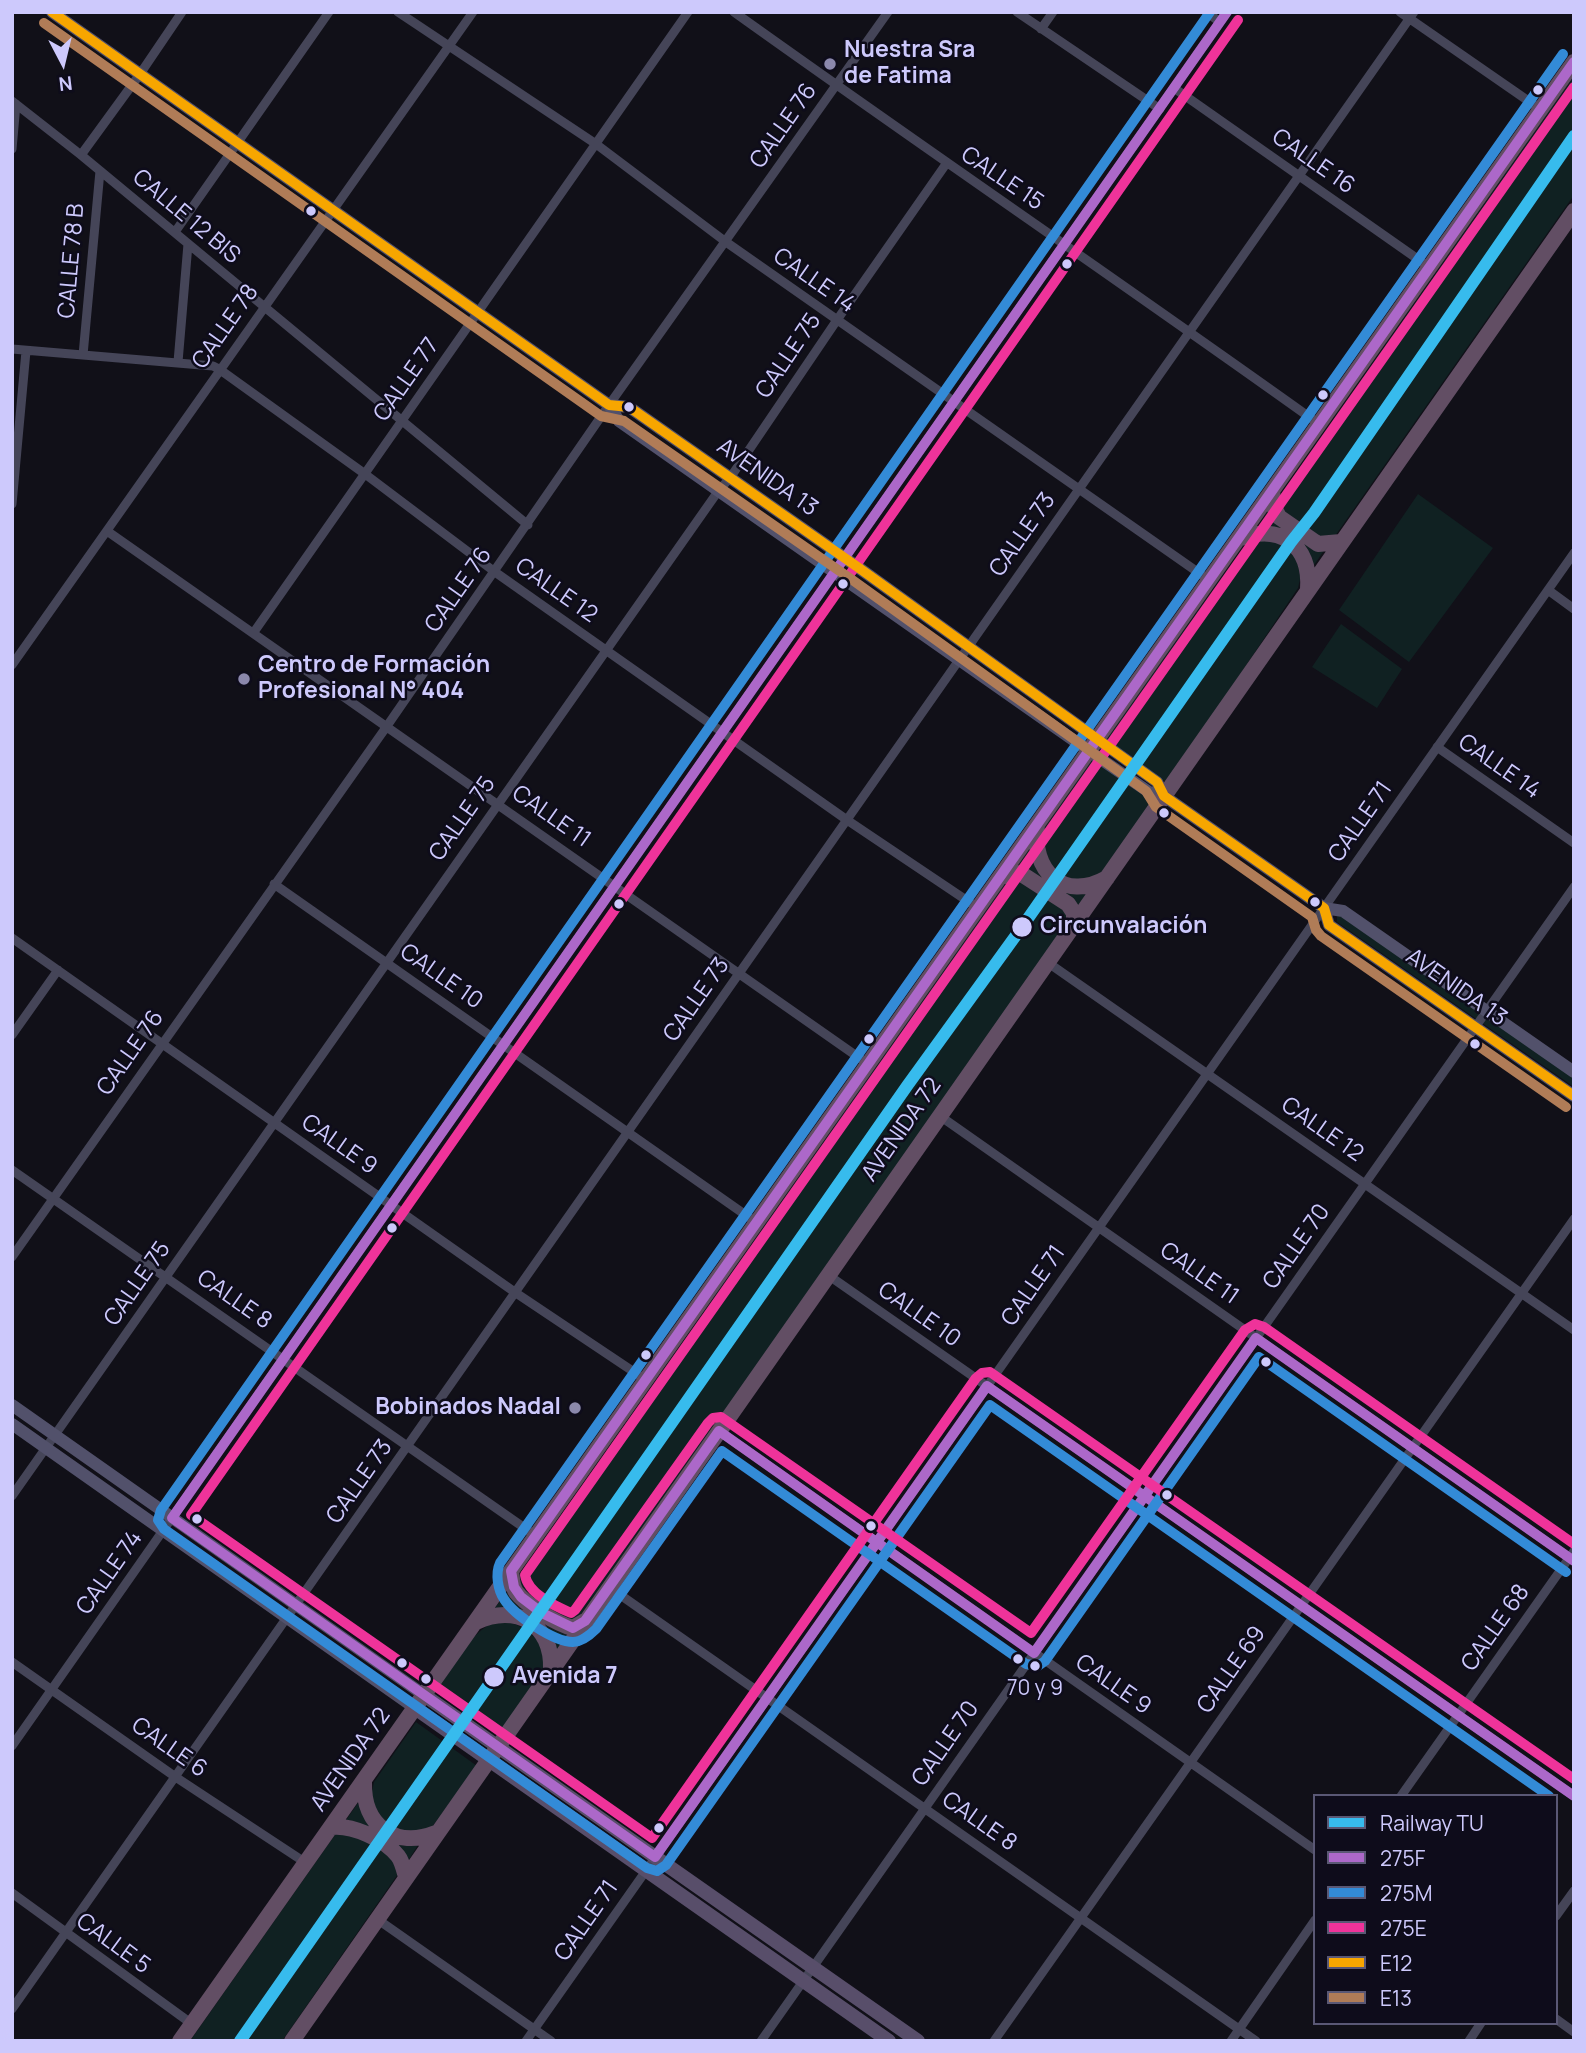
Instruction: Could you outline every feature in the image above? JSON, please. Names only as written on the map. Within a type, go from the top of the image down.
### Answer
[{"type":"highway","name":"AVENIDA 72","points":[[180,2041],[1574,62]]},
{"type":"highway","name":"AVENIDA 72","points":[[292,2041],[1574,211]]},
{"type":"highway","points":[[1272,491],[1273,507],[1279,517],[1318,544],[1341,542]]},
{"type":"highway","points":[[1238,539],[1252,533],[1266,532],[1291,542],[1306,561],[1308,589]]},
{"type":"highway","points":[[1037,825],[1036,850],[1039,861],[1055,879],[1078,887],[1107,878]]},
{"type":"highway","points":[[1000,877],[1020,873],[1068,904],[1074,913],[1074,924]]},
{"type":"highway","points":[[511,1571],[512,1585],[518,1595],[561,1625],[573,1628],[585,1621]]},
{"type":"highway","points":[[476,1622],[489,1616],[504,1614],[518,1616],[531,1623],[542,1633],[549,1646],[551,1670]]},
{"type":"highway","points":[[364,1782],[363,1796],[368,1810],[375,1822],[386,1832],[411,1839],[436,1833]]},
{"type":"highway","points":[[332,1827],[355,1828],[379,1842],[399,1857],[406,1877]]},
{"type":"main road","name":"AVENIDA 13","points":[[52,12],[332,212],[478,311],[609,405],[618,421],[834,573],[958,659],[1093,745],[1157,782],[1164,796],[1324,908],[1343,911],[1574,1072]]},
{"type":"main road","name":"AVENIDA 13","points":[[609,405],[629,407],[845,558],[1093,745]]},
{"type":"main road","name":"AVENIDA 13","points":[[1324,908],[1329,925],[1574,1096]]},
{"type":"main road","points":[[12,1405],[297,1605],[646,1870],[889,2041]]},
{"type":"main road","points":[[12,1424],[288,1618],[420,1701]]},
{"type":"main road","points":[[493,1753],[656,1857],[918,2041]]},
{"type":"street","points":[[81,155],[182,12]]},
{"type":"street","points":[[175,232],[329,12]]},
{"type":"street","name":"CALLE 14","points":[[398,12],[596,144],[726,242],[1209,579]]},
{"type":"street","name":"CALLE 78","points":[[12,665],[472,12]]},
{"type":"street","name":"CALLE 77","points":[[254,632],[688,12]]},
{"type":"street","name":"CALLE 15","points":[[734,12],[946,164],[1319,424]]},
{"type":"street","name":"CALLE 76","points":[[12,1257],[888,12]]},
{"type":"street","points":[[1017,12],[1160,109]]},
{"type":"street","points":[[1041,29],[1053,12]]},
{"type":"street","points":[[1206,12],[1220,22]]},
{"type":"street","name":"CALLE 74","points":[[12,1746],[1227,12]]},
{"type":"street","points":[[1401,12],[1412,16],[1540,110]]},
{"type":"street","name":"CALLE 73","points":[[12,2010],[1412,16]]},
{"type":"street","name":"CALLE 16","points":[[1174,88],[1429,267]]},
{"type":"street","points":[[12,149],[14,102]]},
{"type":"street","name":"CALLE 12 BIS","points":[[14,102],[528,525]]},
{"type":"street","name":"CALLE 75","points":[[12,1496],[605,650],[730,478],[946,164]]},
{"type":"street","name":"CALLE 78 B","points":[[83,355],[100,171]]},
{"type":"street","points":[[178,362],[188,244]]},
{"type":"street","name":"CALLE 12","points":[[12,349],[178,362],[219,369],[495,572],[847,820],[978,908]]},
{"type":"street","points":[[12,504],[26,351]]},
{"type":"street","name":"CALLE 11","points":[[107,531],[868,1065]]},
{"type":"street","name":"CALLE 71","points":[[526,2041],[1574,553]]},
{"type":"street","points":[[1548,590],[1574,609]]},
{"type":"street","name":"CALLE 14","points":[[1437,747],[1574,843]]},
{"type":"street","name":"CALLE 10","points":[[274,884],[757,1223]]},
{"type":"street","name":"CALLE 70","points":[[761,2041],[1574,887]]},
{"type":"street","name":"CALLE 9","points":[[12,938],[516,1293],[646,1380]]},
{"type":"street","name":"CALLE 12","points":[[1047,962],[1574,1330]]},
{"type":"street","points":[[12,1035],[58,970]]},
{"type":"street","name":"CALLE 11","points":[[940,1116],[1572,1556]]},
{"type":"street","name":"CALLE 8","points":[[12,1170],[536,1536]]},
{"type":"street","name":"CALLE 69","points":[[994,2041],[1574,1219]]},
{"type":"street","name":"CALLE 10","points":[[828,1275],[1574,1796]]},
{"type":"street","name":"CALLE 9","points":[[719,1431],[876,1544],[1313,1849]]},
{"type":"street","name":"CALLE 68","points":[[1402,1794],[1572,1556]]},
{"type":"street","name":"CALLE 8","points":[[609,1587],[1256,2041]]},
{"type":"street","name":"CALLE 6","points":[[12,1662],[177,1778],[306,1863]]},
{"type":"street","points":[[1558,1913],[1574,1891]]},
{"type":"street","name":"CALLE 5","points":[[12,1893],[192,2024]]},
{"type":"street","points":[[377,1919],[551,2041]]},
{"type":"street","points":[[1231,2041],[1313,1923]]},
{"type":"street","points":[[1558,2020],[1574,2032]]},
{"type":"street","points":[[1469,2041],[1480,2025]]},
{"type":"shaded area","points":[[1574,76],[1574,195],[1335,536],[1323,540],[1280,512],[1278,498]]},
{"type":"shaded area","points":[[1418,494],[1493,548],[1409,662],[1339,610]]},
{"type":"shaded area","points":[[1269,509],[1325,549],[1312,568],[1310,557],[1257,528]]},
{"type":"shaded area","points":[[1271,538],[1293,549],[1301,575],[1298,588],[1167,783],[1105,740],[1242,549],[1249,543]]},
{"type":"shaded area","points":[[1341,624],[1402,669],[1377,708],[1312,667]]},
{"type":"shaded area","points":[[1092,758],[1154,801],[1102,873],[1095,879],[1067,880],[1046,863],[1043,830]]},
{"type":"shaded area","points":[[1031,847],[1039,870],[1050,881],[1089,893],[1078,911],[1014,869]]},
{"type":"shaded area","points":[[1019,876],[1067,909],[1071,917],[579,1622],[573,1624],[519,1591],[517,1578],[1008,879]]},
{"type":"shaded area","points":[[1337,915],[1344,916],[1574,1077],[1574,1087],[1337,922]]},
{"type":"shaded area","points":[[509,1590],[571,1633],[557,1652],[552,1638],[493,1610]]},
{"type":"shaded area","points":[[497,1621],[524,1628],[545,1648],[543,1673],[501,1731],[438,1689],[471,1641],[487,1626]]},
{"type":"shaded area","points":[[416,1722],[477,1766],[432,1827],[405,1835],[377,1818],[371,1796],[374,1782]]},
{"type":"shaded area","points":[[358,1803],[380,1836],[397,1844],[418,1845],[406,1864],[356,1822],[346,1820]]},
{"type":"shaded area","points":[[353,1830],[395,1859],[398,1874],[282,2041],[190,2041],[337,1832]]},
{"type":"rail line","name":"TU","points":[[240,2041],[907,1086],[1314,513],[1574,136]]},
{"type":"transit line","name":"E12","points":[[52,12],[609,405],[629,407],[859,568],[1157,782],[1164,796],[1324,908],[1329,925],[1574,1096]]},
{"type":"transit line","name":"275M","points":[[1210,12],[161,1510],[158,1520],[164,1529],[647,1868],[657,1871],[666,1865],[990,1405],[1546,1794]]},
{"type":"transit line","name":"275F","points":[[1227,12],[172,1518],[655,1857],[987,1386],[1574,1796]]},
{"type":"transit line","name":"275E","points":[[1238,20],[191,1515],[652,1838],[976,1378],[982,1373],[990,1372],[1574,1779]]},
{"type":"transit line","name":"E13","points":[[44,23],[601,416],[624,421],[851,579],[1146,791],[1156,807],[1312,917],[1321,936],[1566,1107]]},
{"type":"transit line","name":"275M","points":[[1563,54],[500,1563],[497,1577],[504,1599],[525,1620],[556,1638],[573,1642],[582,1639],[596,1629],[722,1451],[1026,1664],[1038,1666],[1045,1661],[1259,1357],[1566,1572]]},
{"type":"transit line","name":"275F","points":[[1574,62],[511,1571],[514,1587],[521,1597],[542,1613],[573,1628],[585,1621],[719,1431],[1034,1653],[1256,1338],[1574,1561]]},
{"type":"transit line","name":"275E","points":[[1574,87],[525,1575],[537,1594],[571,1613],[575,1610],[708,1423],[713,1418],[721,1417],[1031,1633],[1245,1330],[1255,1324],[1264,1327],[1574,1544]]},
{"type":"place","name":"Nuestra Sra de Fatima","points":[[830,64]]},
{"type":"place","name":"Centro de Formación Profesional N° 404","points":[[244,679]]},
{"type":"place","name":"Circunvalación","points":[[1022,927]]},
{"type":"place","name":"Bobinados Nadal","points":[[575,1408]]},
{"type":"place","name":"70 y 9","points":[[1035,1666]]},
{"type":"place","name":"Avenida 7","points":[[494,1677]]}]
